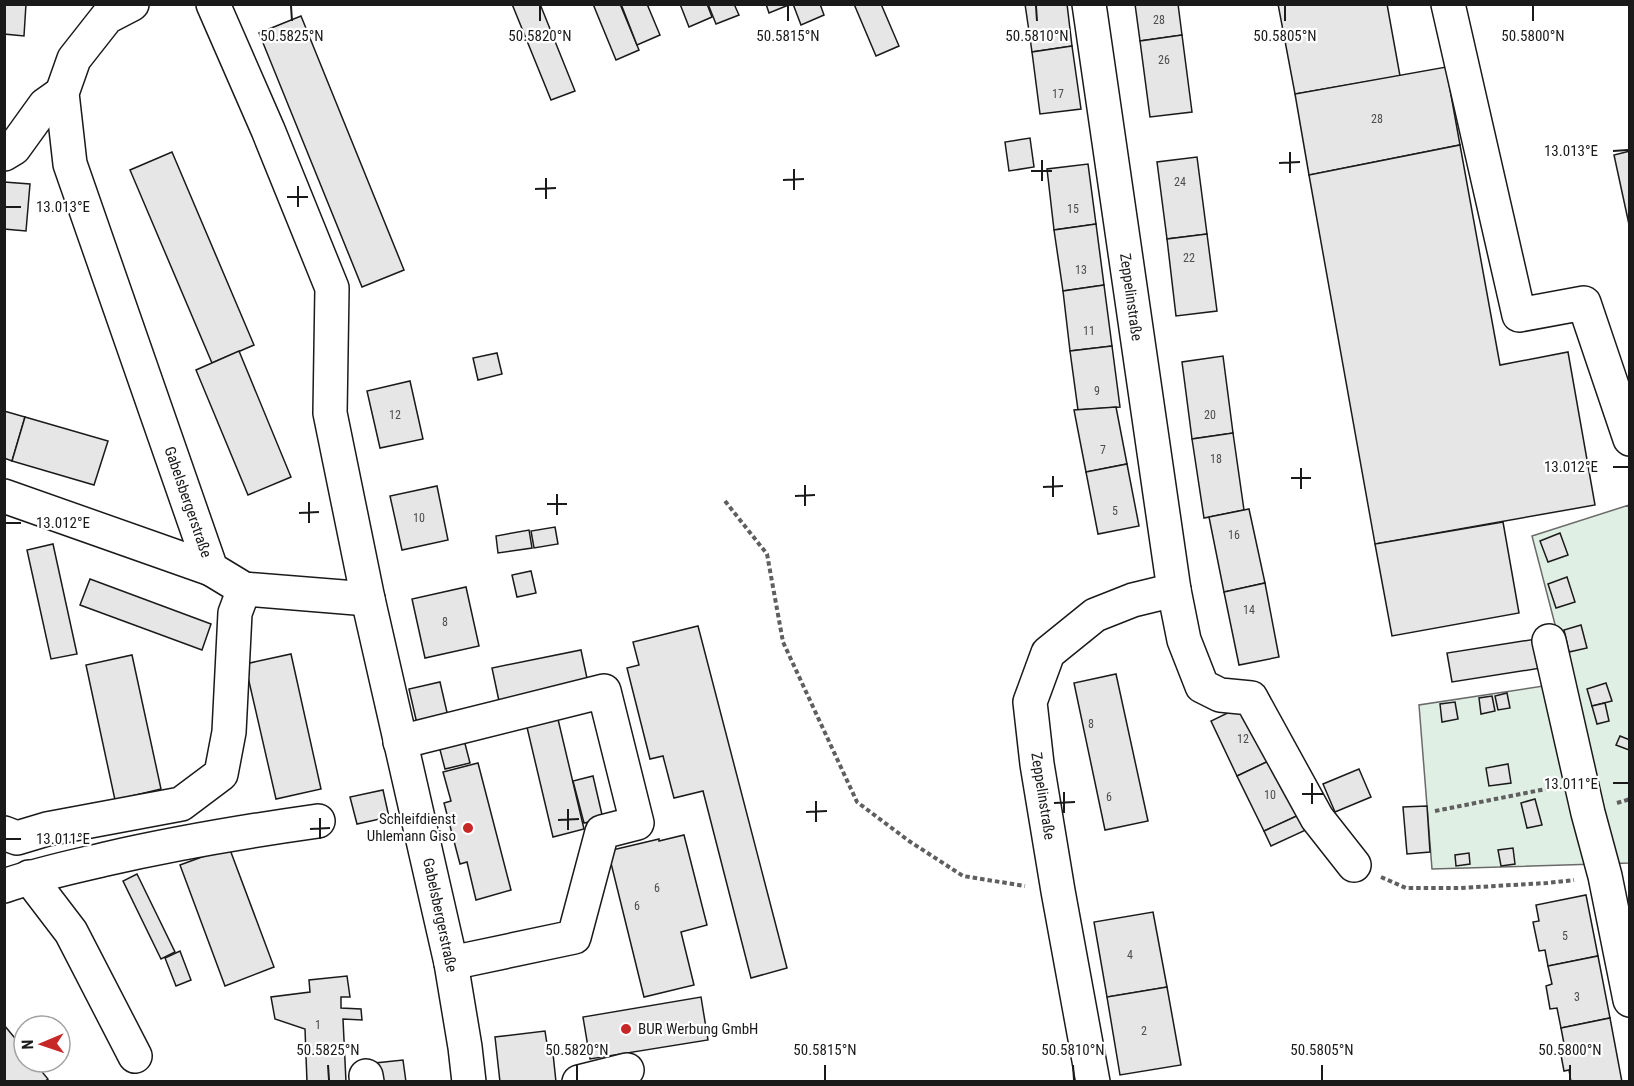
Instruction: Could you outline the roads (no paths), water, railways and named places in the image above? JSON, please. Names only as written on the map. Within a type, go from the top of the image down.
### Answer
[{"type":"street","name":"Gabelsbergerstraße","points":[[132,4],[107,17],[74,59],[62,93],[70,164],[211,569],[244,589],[368,599],[451,963],[469,1082]]},
{"type":"street","points":[[213,4],[268,130],[332,288],[330,413],[368,599]]},
{"type":"street","name":"Zeppelinstraße","points":[[1089,4],[1174,590],[1184,640],[1202,686],[1220,695],[1251,698],[1317,818],[1354,866]]},
{"type":"street","points":[[1448,4],[1519,315],[1584,303],[1629,439]]},
{"type":"street","points":[[4,154],[14,148],[45,105],[62,93]]},
{"type":"street","points":[[4,496],[211,569]]},
{"type":"street","points":[[4,833],[17,837],[47,829],[181,804],[221,774],[229,732],[235,613],[244,589]]},
{"type":"street","name":"Zeppelinstraße","points":[[1094,1082],[1058,891],[1037,764],[1030,702],[1048,653],[1095,615],[1133,600],[1174,590]]},
{"type":"street","points":[[1549,641],[1605,876],[1629,1000]]},
{"type":"street","points":[[400,742],[604,691],[637,823],[602,832],[574,937],[451,963]]},
{"type":"street","points":[[17,881],[151,849],[247,831],[318,821]]},
{"type":"street","points":[[17,881],[71,932],[135,1056]]},
{"type":"street","points":[[579,1082],[627,1070]]},
{"type":"place","name":"Schleifdienst Uhlemann Giso","points":[[468,828]]},
{"type":"place","name":"BUR Werbung GmbH","points":[[626,1029]]}]
